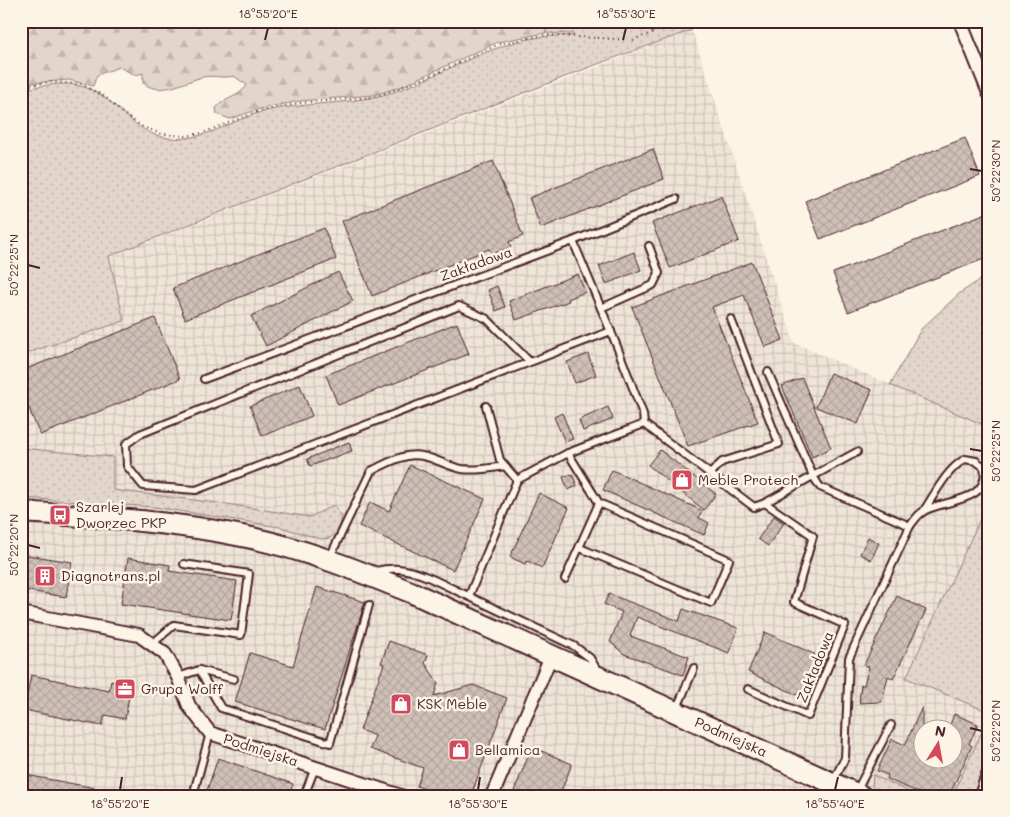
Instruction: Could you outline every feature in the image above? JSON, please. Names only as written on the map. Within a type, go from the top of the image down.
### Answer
[{"type":"main road","name":"Podmiejska","points":[[21,512],[150,522],[204,529],[248,537],[328,560],[367,574],[858,794]]},
{"type":"street","points":[[960,21],[989,93]]},
{"type":"street","name":"Podmiejska","points":[[21,613],[139,634],[165,654],[178,677],[189,706],[210,733],[396,795]]},
{"type":"street","points":[[492,796],[551,656]]},
{"type":"street","points":[[981,796],[989,772]]},
{"type":"lane","name":"Zakładowa","points":[[204,379],[573,241],[676,199]]},
{"type":"lane","points":[[469,596],[517,480],[568,453],[644,424],[643,414],[611,331],[573,241]]},
{"type":"lane","points":[[601,308],[653,285],[659,273],[650,246]]},
{"type":"lane","points":[[530,362],[487,320],[459,306],[140,434],[126,444],[127,466],[143,486],[196,490],[611,331]]},
{"type":"lane","points":[[710,474],[722,462],[779,444],[730,319]]},
{"type":"lane","points":[[768,372],[813,476],[820,487],[910,526]]},
{"type":"lane","points":[[486,406],[500,460],[517,480]]},
{"type":"lane","name":"Zakładowa","points":[[644,424],[754,507],[765,503],[813,536],[794,602],[845,625],[808,716],[748,688]]},
{"type":"lane","points":[[765,503],[856,452]]},
{"type":"lane","points":[[568,453],[599,503],[729,560],[711,603],[580,548]]},
{"type":"lane","points":[[328,560],[371,471],[405,456],[430,458],[462,469],[487,469],[504,466]]},
{"type":"lane","points":[[832,782],[845,758],[849,658],[910,526],[923,512],[952,468],[959,462],[966,459],[976,461],[984,467],[985,475],[982,486],[974,494],[923,512]]},
{"type":"lane","points":[[566,579],[599,503]]},
{"type":"lane","points":[[152,644],[174,625],[241,635],[249,574],[184,564]]},
{"type":"lane","points":[[367,574],[391,568],[412,570],[574,646],[590,658],[601,678]]},
{"type":"lane","points":[[199,670],[221,708],[330,743],[369,605]]},
{"type":"lane","points":[[675,712],[694,668]]},
{"type":"lane","points":[[178,677],[199,670],[234,679]]},
{"type":"lane","points":[[858,794],[890,725]]},
{"type":"lane","points":[[196,796],[195,788],[210,733]]},
{"type":"lane","points":[[304,796],[315,768]]},
{"type":"path","points":[[21,45],[22,21]]},
{"type":"path","points":[[21,87],[49,82],[82,84],[104,96],[143,127],[162,134],[186,136],[202,133],[259,111],[300,104],[374,97],[428,77],[499,44],[545,35],[633,40],[674,27],[689,26]]},
{"type":"shaded area","points":[[692,30],[794,343],[989,427],[989,500],[906,677],[989,712],[989,717],[952,796],[919,796],[874,775],[872,786],[877,796],[21,796],[21,355],[124,321],[109,257]]},
{"type":"green space","points":[[21,21],[548,21],[549,25],[545,33],[498,42],[398,88],[374,95],[300,101],[259,109],[230,119],[217,114],[216,108],[240,93],[247,85],[234,76],[203,77],[171,87],[157,88],[143,83],[143,73],[136,75],[119,67],[97,75],[93,86],[69,80],[21,84]]},
{"type":"green space","points":[[548,21],[685,21],[692,30],[603,62],[109,256],[124,321],[21,355],[21,90],[59,84],[81,86],[107,100],[140,127],[153,134],[168,138],[186,138],[206,134],[261,112],[296,106],[365,99],[382,95],[399,90],[483,53],[527,39],[550,36],[574,36],[573,34],[545,33],[549,25]]},
{"type":"green space","points":[[989,274],[989,427],[890,385],[921,329],[960,293]]},
{"type":"green space","points":[[21,448],[113,457],[113,490],[310,517],[334,505],[342,517],[339,530],[330,538],[321,539],[280,527],[154,507],[21,498]]},
{"type":"green space","points":[[989,500],[989,712],[906,678]]},
{"type":"green space","points":[[986,723],[989,724],[989,749],[973,796],[952,796]]},
{"type":"green space","points":[[873,775],[919,796],[877,796],[872,786]]},
{"type":"building","points":[[965,138],[980,176],[820,239],[805,201]]},
{"type":"building","points":[[653,149],[664,179],[541,228],[529,198]]},
{"type":"building","points":[[493,161],[523,236],[509,242],[511,247],[492,254],[489,249],[372,296],[342,221]]},
{"type":"building","points":[[721,196],[739,241],[670,268],[652,223]]},
{"type":"building","points":[[989,212],[989,257],[848,312],[833,273]]},
{"type":"building","points":[[324,228],[336,259],[185,319],[173,288]]},
{"type":"building","points":[[634,252],[641,270],[606,284],[599,266]]},
{"type":"building","points":[[752,262],[783,340],[765,347],[744,295],[712,307],[758,422],[688,446],[632,307]]},
{"type":"building","points":[[338,272],[353,301],[266,346],[251,316]]},
{"type":"building","points":[[578,274],[585,292],[568,299],[569,301],[516,320],[509,301]]},
{"type":"building","points":[[497,286],[505,307],[496,311],[488,290]]},
{"type":"building","points":[[155,318],[180,379],[40,435],[21,389],[21,371]]},
{"type":"building","points":[[457,323],[469,354],[338,405],[326,375]]},
{"type":"building","points":[[588,354],[596,375],[575,383],[567,362]]},
{"type":"building","points":[[830,373],[872,390],[858,424],[816,407]]},
{"type":"building","points":[[802,378],[831,448],[812,457],[782,386]]},
{"type":"building","points":[[300,385],[312,416],[262,436],[250,406]]},
{"type":"building","points":[[608,407],[613,419],[583,431],[579,420]]},
{"type":"building","points":[[562,413],[573,439],[565,442],[554,417]]},
{"type":"building","points":[[349,442],[352,451],[310,466],[307,459]]},
{"type":"building","name":"Meble Protech","points":[[660,450],[716,494],[704,510],[648,465]]},
{"type":"building","points":[[410,465],[485,499],[453,570],[359,526],[370,502],[389,511]]},
{"type":"building","points":[[612,470],[703,511],[698,517],[709,523],[704,535],[603,490]]},
{"type":"building","points":[[572,474],[577,486],[568,490],[563,477]]},
{"type":"building","points":[[539,493],[569,508],[542,568],[527,561],[525,564],[510,557]]},
{"type":"building","points":[[774,516],[784,523],[768,546],[758,539]]},
{"type":"building","points":[[868,537],[879,543],[871,560],[860,554]]},
{"type":"building","name":"Diagnotrans.pl","points":[[21,554],[72,562],[66,597],[21,590]]},
{"type":"building","points":[[128,558],[170,565],[169,571],[237,581],[231,620],[121,604]]},
{"type":"building","points":[[317,587],[365,602],[325,729],[235,702],[250,653],[293,666]]},
{"type":"building","points":[[609,594],[679,621],[683,609],[738,628],[729,653],[637,617],[630,636],[689,657],[683,675],[624,654],[610,642],[622,612],[604,604]]},
{"type":"building","points":[[897,596],[926,610],[893,679],[888,676],[882,702],[859,703],[861,685],[864,685],[869,667],[864,665]]},
{"type":"building","points":[[765,632],[825,659],[808,700],[748,672]]},
{"type":"building","points":[[389,641],[428,655],[425,663],[438,683],[434,696],[473,685],[507,698],[473,790],[458,796],[443,796],[417,786],[423,768],[370,749],[375,736],[360,730],[384,664],[381,663]]},
{"type":"building","points":[[31,675],[109,691],[111,681],[131,685],[125,719],[105,715],[102,726],[24,710]]},
{"type":"building","points":[[922,707],[922,720],[916,720]]},
{"type":"building","points":[[954,714],[978,724],[969,744],[972,746],[962,768],[962,720],[952,720]]},
{"type":"building","points":[[912,729],[912,770],[961,770],[949,796],[926,796],[887,779],[888,775],[877,771],[892,739],[905,745]]},
{"type":"building","points":[[532,747],[572,764],[559,796],[512,796]]},
{"type":"building","points":[[218,758],[293,784],[289,796],[205,796]]},
{"type":"building","points":[[21,774],[111,791],[110,796],[21,796]]},
{"type":"place","name":"Meble Protech","points":[[682,480]]},
{"type":"place","name":"Szarlej Dworzec PKP","points":[[60,515]]},
{"type":"place","name":"Diagnotrans.pl","points":[[45,576]]},
{"type":"place","name":"Grupa Wolff","points":[[125,689]]},
{"type":"place","name":"KSK Meble","points":[[401,704]]},
{"type":"place","name":"Bellamica","points":[[459,750]]}]
